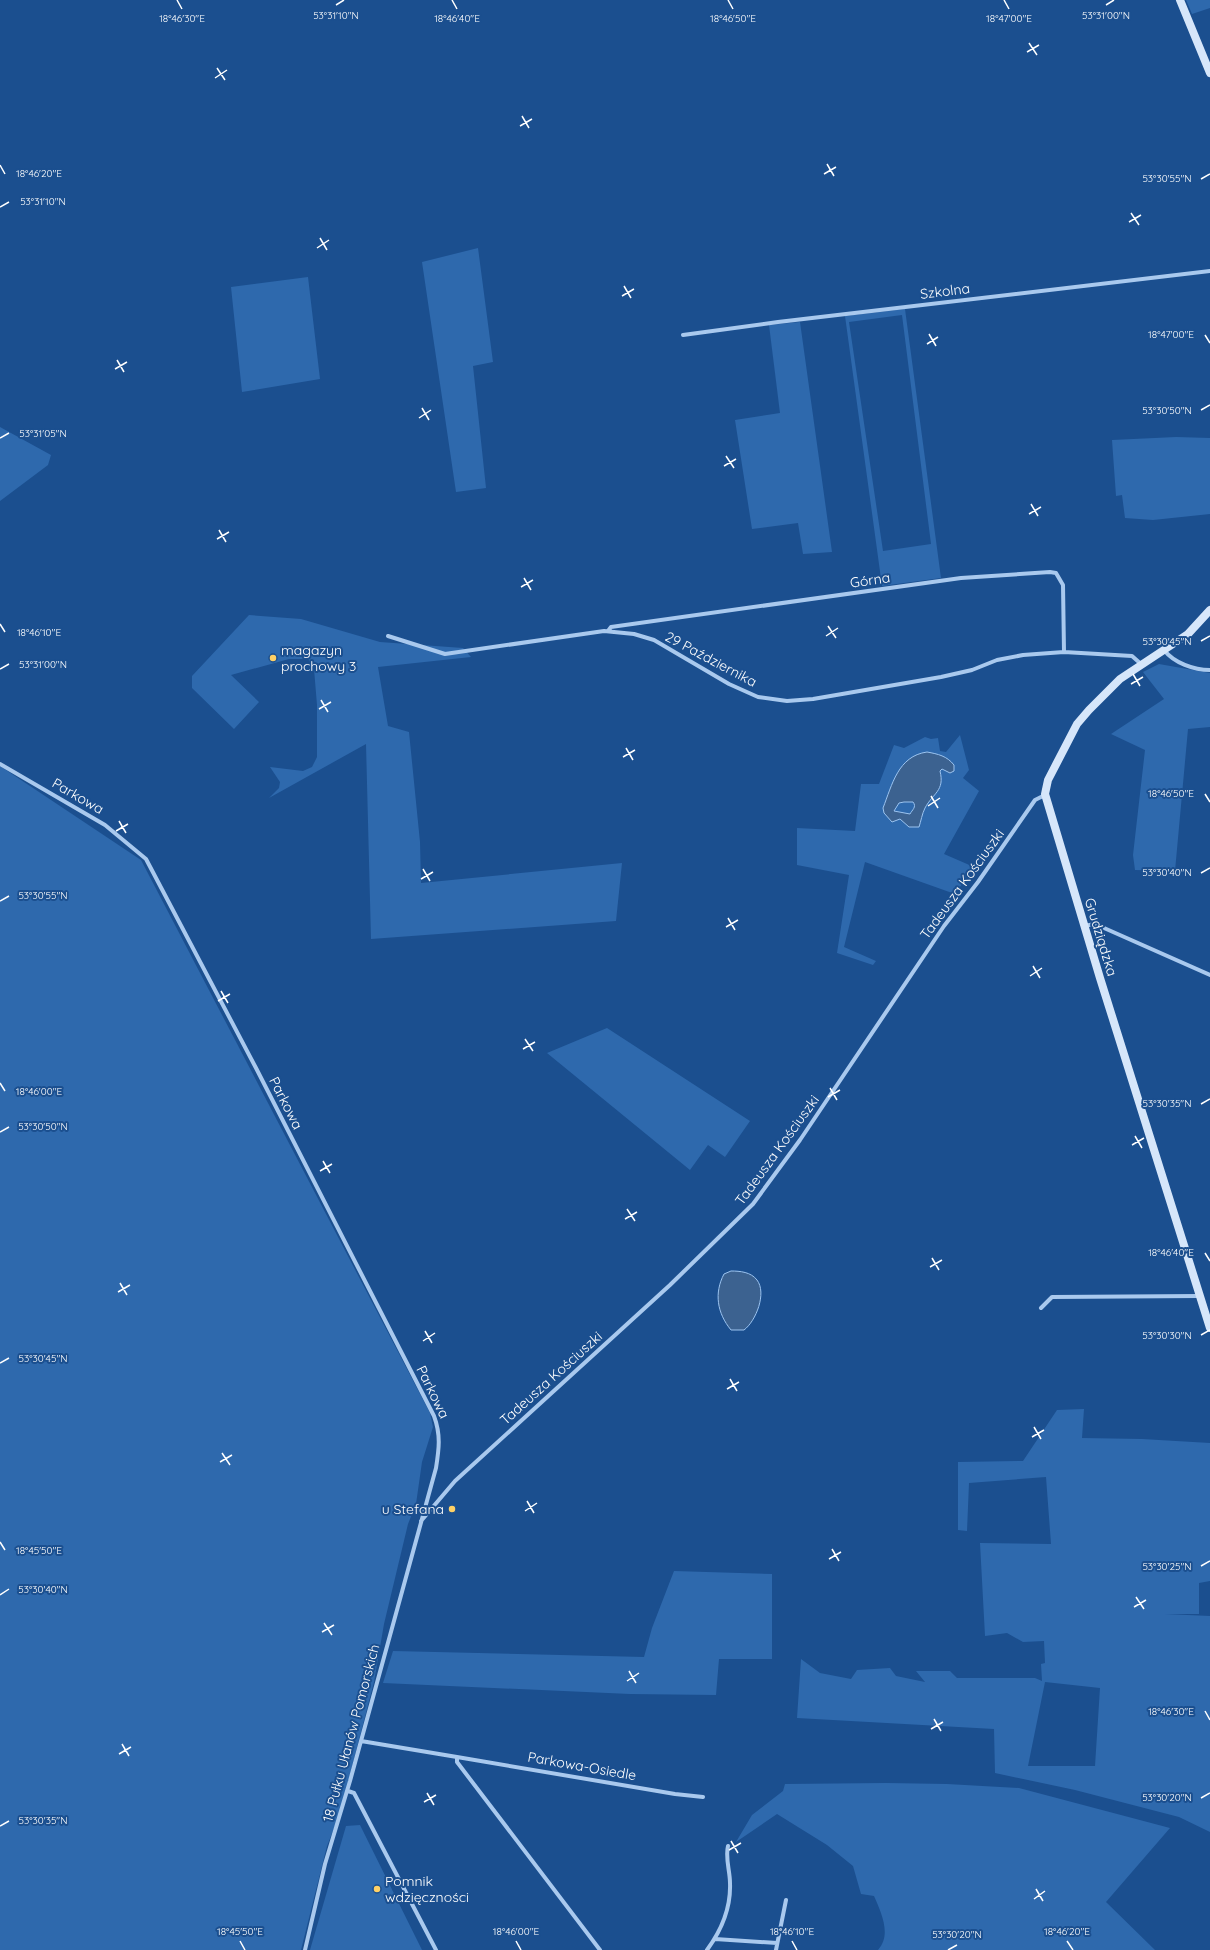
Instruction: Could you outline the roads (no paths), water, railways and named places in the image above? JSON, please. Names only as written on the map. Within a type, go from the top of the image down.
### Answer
[{"type":"street","points":[[1180,0],[1210,73]]},
{"type":"street","name":"Szkolna","points":[[683,335],[786,321],[1210,271]]},
{"type":"street","name":"Górna","points":[[608,631],[611,627],[640,622],[961,578],[1050,572],[1056,573],[1064,585],[1064,652]]},
{"type":"street","points":[[1045,794],[1048,780],[1077,724],[1101,696],[1120,679],[1141,664],[1188,634],[1210,610]]},
{"type":"street","name":"29 Października","points":[[388,636],[445,654],[608,631],[634,634],[654,640],[729,684],[758,697],[787,701],[828,697],[942,677],[972,670],[997,660],[1023,655],[1064,652],[1132,656],[1141,664]]},
{"type":"street","points":[[1164,650],[1168,656],[1180,663],[1210,670]]},
{"type":"street","name":"Parkowa","points":[[0,764],[105,825],[146,859],[256,1068],[434,1416],[439,1430],[440,1448],[420,1523]]},
{"type":"street","name":"Grudziądzka","points":[[1045,794],[1084,926],[1210,1328]]},
{"type":"street","name":"Tadeusza Kościuszki","points":[[420,1523],[455,1482],[670,1285],[753,1204],[800,1140],[944,926],[978,882],[1035,800],[1045,794]]},
{"type":"street","points":[[1084,926],[1095,924],[1210,975]]},
{"type":"street","points":[[1041,1308],[1052,1297],[1200,1296]]},
{"type":"street","name":"18 Pułku Ułanów Pomorskich","points":[[305,1950],[325,1864],[348,1791],[420,1523]]},
{"type":"street","name":"Parkowa-Osiedle","points":[[361,1741],[675,1794],[703,1796]]},
{"type":"street","points":[[457,1757],[457,1762],[600,1950]]},
{"type":"street","points":[[348,1791],[354,1794],[436,1950]]},
{"type":"street","points":[[706,1950],[715,1938],[721,1926],[729,1898],[730,1885],[728,1846]]},
{"type":"street","points":[[776,1950],[786,1900]]},
{"type":"street","points":[[715,1938],[777,1943]]},
{"type":"place","name":"magazyn prochowy 3","points":[[273,658]]},
{"type":"place","name":"u Stefana","points":[[452,1509]]},
{"type":"place","name":"Pomnik wdzięczności","points":[[377,1889]]}]
